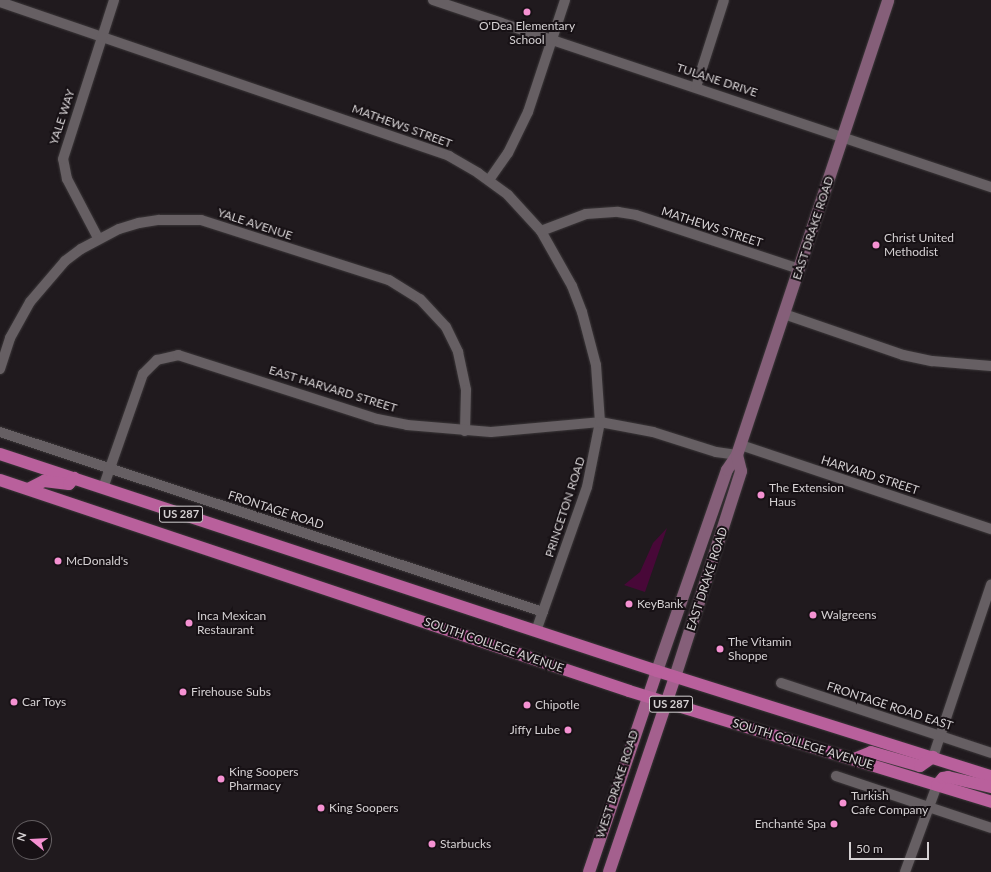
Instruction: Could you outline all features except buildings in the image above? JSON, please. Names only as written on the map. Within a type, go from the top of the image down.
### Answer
[{"type":"highway","name":"US 287","points":[[0,454],[675,677],[991,776]]},
{"type":"highway","points":[[28,489],[44,481],[68,484],[74,478]]},
{"type":"highway","name":"SOUTH COLLEGE AVENUE","points":[[0,480],[647,697],[991,802]]},
{"type":"highway","points":[[854,760],[871,752],[920,766],[933,757]]},
{"type":"highway","points":[[937,785],[943,778],[948,777],[991,787]]},
{"type":"main road","name":"EAST DRAKE ROAD","points":[[647,697],[727,470],[739,450],[888,0]]},
{"type":"main road","name":"EAST DRAKE ROAD","points":[[665,702],[675,677],[742,471],[739,450]]},
{"type":"main road","name":"WEST DRAKE ROAD","points":[[589,872],[647,697]]},
{"type":"main road","name":"WEST DRAKE ROAD","points":[[609,872],[665,702]]},
{"type":"main road","points":[[603,872],[598,863],[606,817]]},
{"type":"street","name":"YALE WAY","points":[[98,238],[67,178],[63,159],[114,0]]},
{"type":"street","name":"TULANE DRIVE","points":[[433,0],[843,135],[991,186]]},
{"type":"street","points":[[489,180],[517,136],[565,0]]},
{"type":"street","points":[[696,87],[724,0]]},
{"type":"street","name":"MATHEWS STREET","points":[[0,2],[428,147],[449,156],[489,180],[524,210],[541,230],[586,214],[618,212],[636,215],[799,269]]},
{"type":"street","name":"YALE AVENUE","points":[[0,369],[10,338],[30,302],[65,262],[98,238],[139,223],[158,220],[201,220],[389,280],[406,289],[434,312],[446,327],[458,352],[466,390],[465,431]]},
{"type":"street","name":"PRINCETON ROAD","points":[[536,631],[587,488],[600,422],[596,365],[582,312],[572,286],[541,230]]},
{"type":"street","points":[[784,314],[903,355],[938,362],[991,366]]},
{"type":"street","name":"EAST HARVARD STREET","points":[[103,488],[143,374],[157,360],[178,355],[377,419],[429,428],[491,432],[600,422],[653,432],[716,452],[739,450]]},
{"type":"street","name":"FRONTAGE ROAD","points":[[0,432],[543,612]]},
{"type":"street","name":"HARVARD STREET","points":[[739,450],[991,529]]},
{"type":"street","points":[[933,757],[991,585]]},
{"type":"street","name":"FRONTAGE ROAD EAST","points":[[781,683],[991,753]]},
{"type":"street","points":[[836,776],[991,828]]},
{"type":"street","points":[[905,872],[927,806],[937,785]]},
{"type":"shaded area","points":[[667,528],[645,592],[624,585],[640,572],[653,543]]},
{"type":"place","name":"O'Dea Elementary School","points":[[527,12]]},
{"type":"place","name":"Christ United Methodist","points":[[876,245]]},
{"type":"place","name":"The Extension Haus","points":[[761,495]]},
{"type":"place","name":"McDonald's","points":[[58,561]]},
{"type":"place","name":"KeyBank","points":[[629,604]]},
{"type":"place","name":"Walgreens","points":[[813,615]]},
{"type":"place","name":"Inca Mexican Restaurant","points":[[189,623]]},
{"type":"place","name":"The Vitamin Shoppe","points":[[720,649]]},
{"type":"place","name":"Firehouse Subs","points":[[183,692]]},
{"type":"place","name":"Car Toys","points":[[14,702]]},
{"type":"place","name":"Chipotle","points":[[527,705]]},
{"type":"place","name":"Jiffy Lube","points":[[568,730]]},
{"type":"place","name":"King Soopers Pharmacy","points":[[221,779]]},
{"type":"place","name":"Turkish Cafe Company","points":[[843,803]]},
{"type":"place","name":"King Soopers","points":[[321,808]]},
{"type":"place","name":"Enchanté Spa","points":[[834,824]]},
{"type":"place","name":"Starbucks","points":[[432,844]]}]
